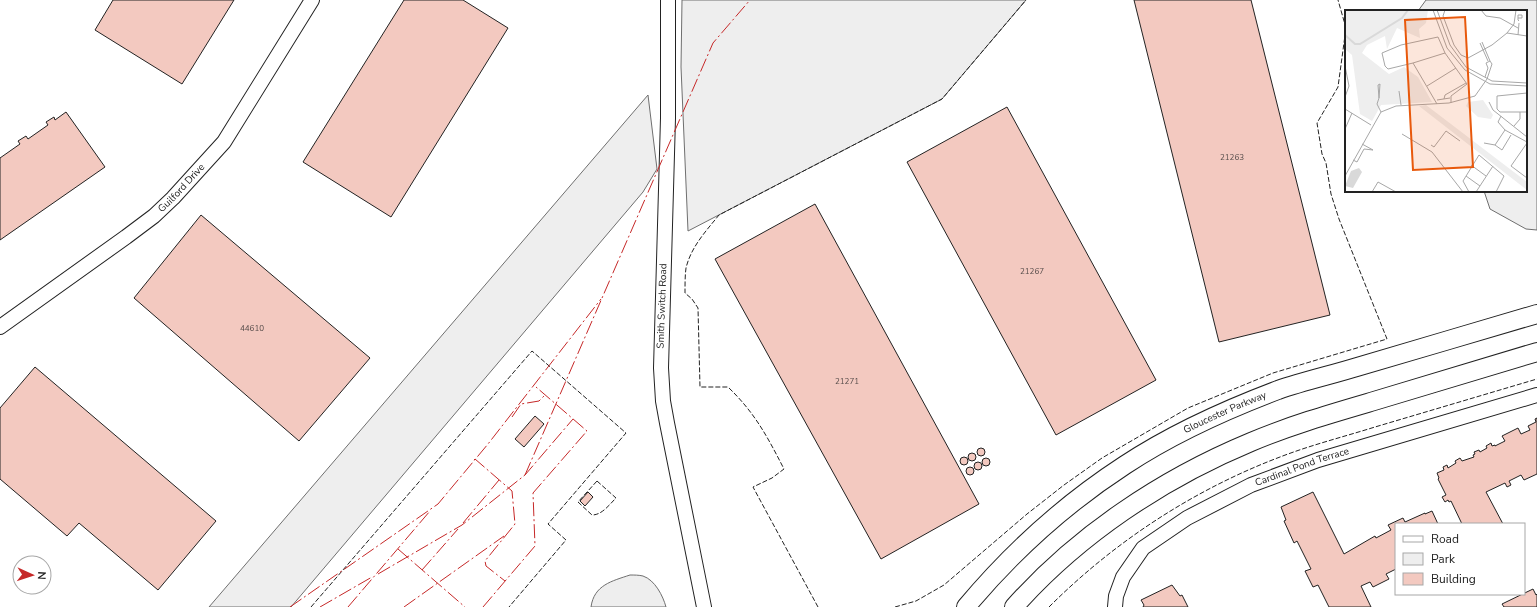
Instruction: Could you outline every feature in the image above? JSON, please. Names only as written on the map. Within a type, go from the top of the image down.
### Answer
[{"type":"main road","name":"Gloucester Parkway","points":[[966,607],[991,578],[1041,529],[1084,493],[1126,464],[1181,433],[1231,409],[1280,390],[1537,314]]},
{"type":"main road","points":[[1014,607],[1062,558],[1114,518],[1165,484],[1210,460],[1251,441],[1295,425],[1537,352]]},
{"type":"street","name":"Guilford Drive","points":[[0,327],[126,237],[154,216],[173,198],[224,142],[312,0]]},
{"type":"street","name":"Smith Switch Road","points":[[668,0],[668,118],[661,368],[663,401],[704,607]]},
{"type":"street","name":"Cardinal Pond Terrace","points":[[1115,607],[1116,596],[1123,577],[1143,548],[1187,518],[1251,485],[1318,460],[1537,394]]},
{"type":"green space","points":[[682,0],[1026,0],[942,99],[688,231],[681,67]]},
{"type":"green space","points":[[1426,0],[1537,0],[1537,230],[1526,229],[1490,209],[1484,192],[1527,192],[1527,10],[1419,10]]},
{"type":"green space","points":[[648,95],[657,169],[643,192],[291,607],[209,607]]},
{"type":"green space","points":[[630,575],[643,576],[651,581],[661,593],[666,607],[591,607],[596,594],[600,589],[611,582]]},
{"type":"building","points":[[113,0],[234,0],[182,84],[95,30]]},
{"type":"building","points":[[404,0],[463,0],[508,28],[391,217],[303,162]]},
{"type":"building","points":[[1134,0],[1251,0],[1330,315],[1219,342]]},
{"type":"building","points":[[1007,107],[1156,380],[1056,435],[907,162]]},
{"type":"building","points":[[66,112],[105,167],[0,240],[0,158],[20,144],[18,141],[26,136],[28,139],[48,125],[46,122],[54,117],[55,120]]},
{"type":"building","points":[[815,204],[979,504],[881,559],[715,259]]},
{"type":"building","points":[[201,215],[370,358],[299,441],[134,298]]},
{"type":"building","points":[[35,367],[216,521],[158,590],[79,523],[67,536],[0,479],[0,408]]},
{"type":"building","points":[[535,416],[544,424],[524,447],[515,439]]},
{"type":"building","points":[[1537,418],[1537,474],[1524,480],[1521,475],[1509,481],[1511,485],[1507,487],[1505,483],[1486,492],[1502,523],[1462,523],[1451,501],[1449,502],[1448,500],[1445,502],[1442,497],[1446,495],[1438,479],[1437,473],[1444,470],[1443,467],[1447,465],[1448,468],[1456,463],[1455,461],[1460,458],[1462,461],[1474,457],[1474,452],[1479,450],[1480,452],[1487,448],[1486,446],[1491,443],[1492,446],[1495,446],[1505,441],[1502,436],[1518,428],[1521,434],[1530,430],[1528,426],[1536,422],[1535,419]]},
{"type":"building","points":[[979,448],[983,448],[985,452],[983,456],[979,456],[977,454],[977,450]]},
{"type":"building","points":[[970,453],[974,453],[976,457],[974,461],[970,461],[968,459],[968,455]]},
{"type":"building","points":[[962,457],[966,457],[968,461],[966,465],[962,465],[960,463],[960,459]]},
{"type":"building","points":[[984,458],[988,458],[990,462],[988,466],[984,466],[982,464],[982,460]]},
{"type":"building","points":[[976,462],[980,462],[982,466],[980,470],[976,470],[974,468],[974,464]]},
{"type":"building","points":[[968,467],[972,467],[974,471],[972,475],[968,475],[966,473],[966,469]]},
{"type":"building","points":[[588,492],[593,497],[585,506],[580,501]]},
{"type":"building","points":[[1313,492],[1344,554],[1375,536],[1376,538],[1391,530],[1388,525],[1403,518],[1405,522],[1432,511],[1438,523],[1395,523],[1395,570],[1386,574],[1389,579],[1373,587],[1370,582],[1361,586],[1371,607],[1329,607],[1318,585],[1313,587],[1305,571],[1311,569],[1297,541],[1294,543],[1284,521],[1286,520],[1281,507]]},
{"type":"building","points":[[1172,585],[1180,596],[1182,595],[1188,607],[1143,607],[1144,605],[1141,600]]},
{"type":"building","points":[[1533,589],[1536,595],[1537,594],[1537,607],[1504,607],[1502,604],[1521,595],[1525,595],[1525,593]]},
{"type":"fence","points":[[818,607],[753,487],[772,478],[784,469],[772,446],[760,425],[746,406],[728,387],[700,387],[698,308],[692,299],[685,293],[686,268],[688,260],[691,253],[719,215],[942,99],[1026,0]]},
{"type":"fence","points":[[1338,0],[1345,24]]},
{"type":"fence","points":[[895,607],[916,601],[944,585],[1027,514],[1064,485],[1102,458],[1188,408],[1273,373],[1387,339],[1339,219],[1331,194],[1317,123],[1338,87],[1345,35]]},
{"type":"fence","points":[[311,607],[532,351],[626,433],[548,524],[566,540],[509,607]]},
{"type":"fence","points":[[1049,607],[1100,561],[1156,520],[1216,485],[1248,470],[1315,445],[1537,379]]},
{"type":"fence","points":[[597,481],[616,498],[602,511],[596,515],[592,515],[578,502],[597,481]]},
{"type":"power","points":[[525,475],[713,43],[750,0]]},
{"type":"power","points":[[290,607],[438,504],[488,444],[601,299]]},
{"type":"power","points":[[483,607],[535,546],[533,493],[587,431],[536,387]]},
{"type":"power","points":[[512,417],[521,404],[539,401],[545,395]]},
{"type":"power","points":[[378,574],[462,525],[525,475],[573,419]]},
{"type":"power","points":[[474,460],[475,459],[512,491],[515,524],[485,561],[486,566],[505,581]]},
{"type":"power","points":[[463,523],[499,480]]},
{"type":"power","points":[[348,607],[430,511]]},
{"type":"power","points":[[422,570],[458,529]]},
{"type":"power","points":[[404,607],[504,536]]},
{"type":"power","points":[[398,549],[465,607]]},
{"type":"power","points":[[320,607],[372,577]]}]
